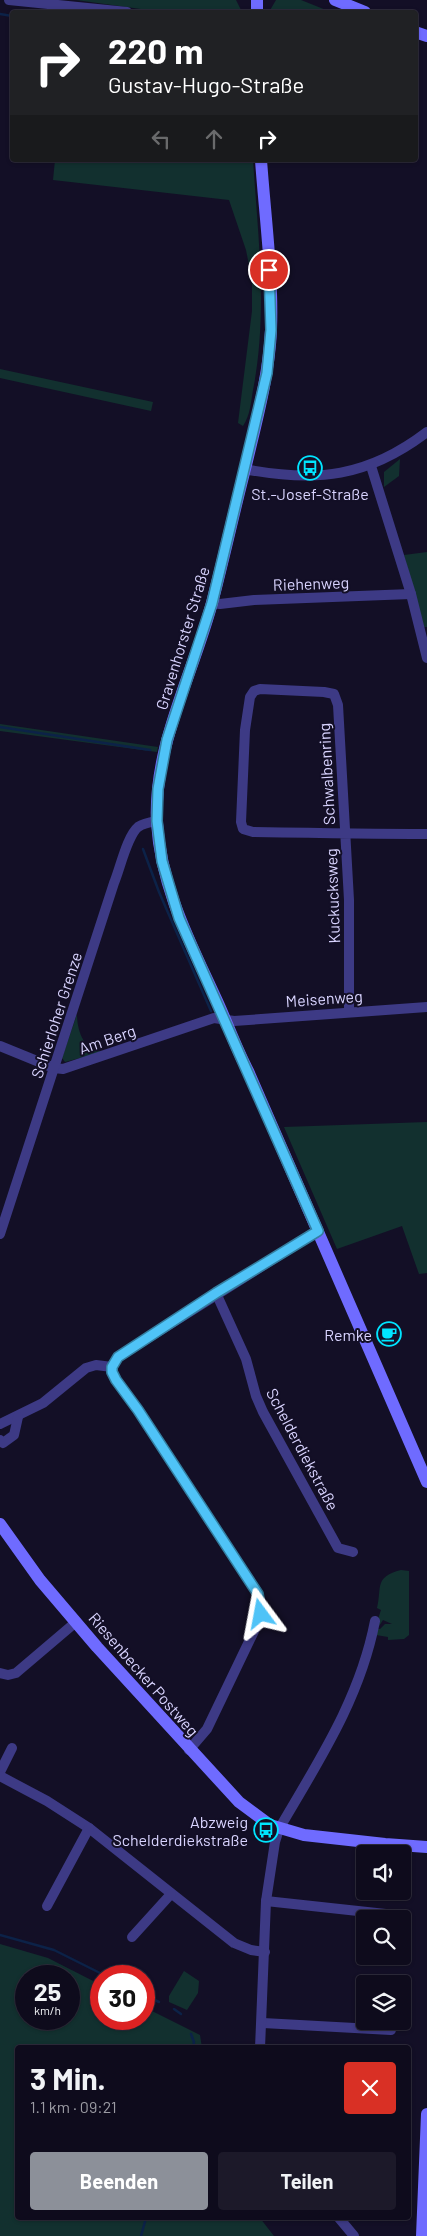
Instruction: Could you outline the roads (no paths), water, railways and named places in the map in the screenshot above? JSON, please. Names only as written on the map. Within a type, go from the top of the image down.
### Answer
[{"type":"main road","points":[[335,0],[360,10]]},
{"type":"main road","name":"Gravenhorster Straße","points":[[261,162],[270,286],[271,330],[267,373],[212,603],[167,740],[158,789],[157,821],[159,845],[171,896],[427,1482]]},
{"type":"main road","name":"Riesenbecker Postweg","points":[[0,1524],[40,1580],[189,1750],[238,1802],[261,1819],[279,1829],[330,1839],[427,1846]]},
{"type":"main road","points":[[422,2236],[427,2114]]},
{"type":"street","points":[[9,0],[106,10]]},
{"type":"street","points":[[244,469],[266,473],[311,475],[348,472],[372,466],[397,453],[427,432]]},
{"type":"street","points":[[372,466],[411,594],[427,658]]},
{"type":"street","name":"Riehenweg","points":[[212,603],[411,594]]},
{"type":"street","name":"Schwalbenring","points":[[260,689],[334,694],[338,705],[344,834],[250,832],[243,829],[241,822],[245,730],[250,697],[254,692],[260,689]]},
{"type":"street","name":"Schierloher Grenze","points":[[0,1234],[111,892],[132,834],[138,827],[147,822],[157,821]]},
{"type":"street","name":"Kuckucksweg","points":[[348,1011],[349,900],[344,834],[427,834]]},
{"type":"street","name":"Meisenweg","points":[[224,1020],[427,1006]]},
{"type":"street","name":"Am Berg","points":[[54,1068],[63,1069],[214,1018],[224,1020]]},
{"type":"street","points":[[0,1046],[54,1068]]},
{"type":"street","points":[[189,1750],[207,1729],[257,1626],[261,1614],[261,1605],[258,1594],[138,1410],[116,1380],[112,1367],[118,1357],[216,1293],[318,1231]]},
{"type":"street","name":"Schelderdiekstraße","points":[[216,1293],[246,1359],[256,1396],[263,1412],[338,1548],[352,1552]]},
{"type":"street","points":[[0,1424],[9,1418],[18,1417],[55,1395],[86,1368],[96,1365],[112,1367]]},
{"type":"street","points":[[0,1440],[2,1444],[14,1436],[18,1417]]},
{"type":"street","points":[[260,2045],[266,1901],[275,1842],[279,1829],[351,1701],[363,1669],[375,1621]]},
{"type":"street","points":[[0,1674],[16,1673],[76,1622]]},
{"type":"street","points":[[0,1772],[12,1748]]},
{"type":"street","points":[[0,1776],[47,1800],[89,1828],[234,1943],[251,1950],[265,1952]]},
{"type":"street","points":[[48,1906],[89,1828]]},
{"type":"street","points":[[132,1937],[171,1894]]},
{"type":"street","points":[[266,1901],[356,1911]]},
{"type":"street","points":[[262,2023],[356,2028]]},
{"type":"street","points":[[341,2220],[354,2236]]},
{"type":"waterway","points":[[0,14],[10,16]]},
{"type":"waterway","points":[[0,727],[150,750]]},
{"type":"waterway","points":[[143,849],[159,892],[211,1011]]},
{"type":"waterway","points":[[0,1935],[54,1950],[90,1968]]},
{"type":"waterway","points":[[155,2000],[159,2002]]},
{"type":"waterway","points":[[174,2009],[181,2014]]},
{"type":"waterway","points":[[191,2034],[194,2045]]},
{"type":"waterway","points":[[141,2236],[145,2220]]},
{"type":"place","name":"St.-Josef-Straße","points":[[310,468]]},
{"type":"place","name":"Remke","points":[[389,1334]]},
{"type":"place","name":"Abzweig Schelderdiekstraße","points":[[266,1830]]}]
